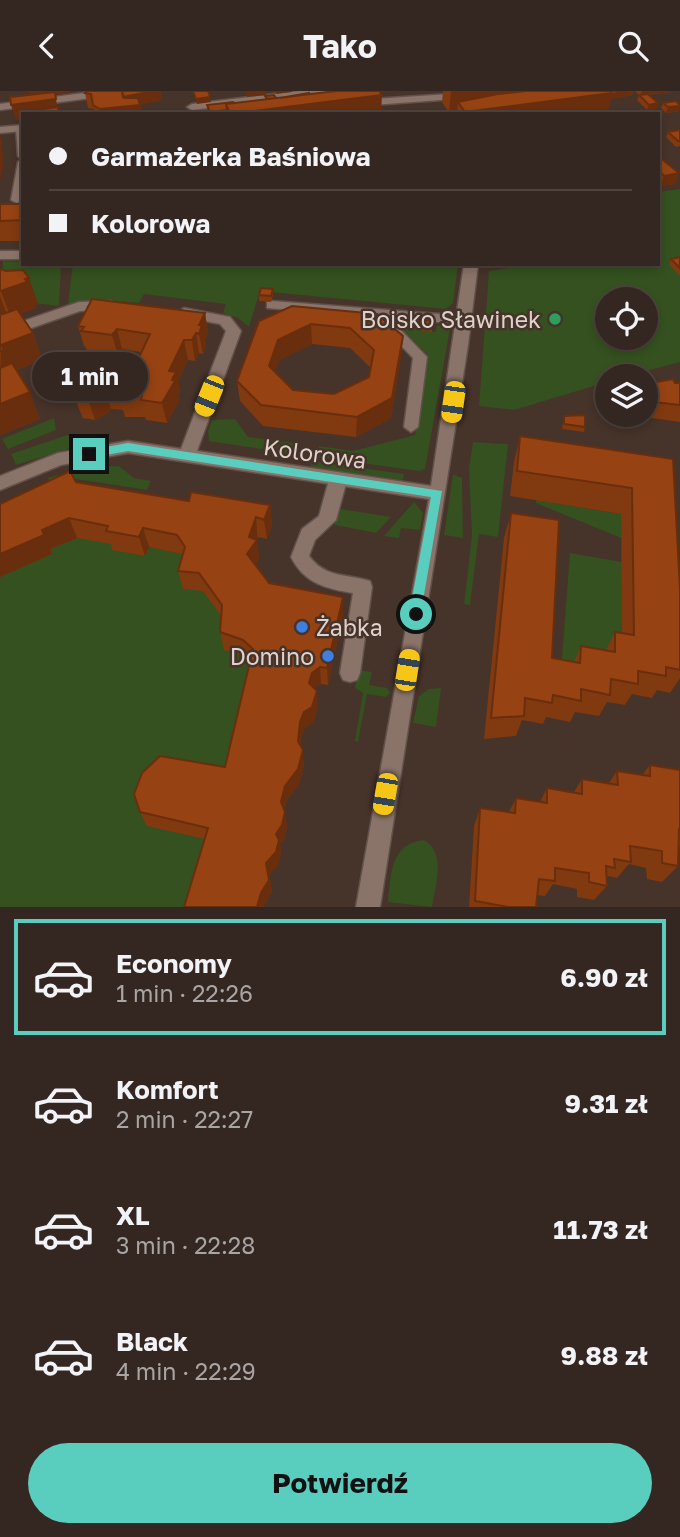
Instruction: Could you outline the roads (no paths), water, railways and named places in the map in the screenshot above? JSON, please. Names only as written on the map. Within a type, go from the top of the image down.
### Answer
[{"type":"street","points":[[351,104],[402,95],[428,100],[481,94]]},
{"type":"street","points":[[402,95],[413,112]]},
{"type":"street","points":[[0,131],[21,128]]},
{"type":"street","points":[[0,255],[21,255]]},
{"type":"street","points":[[368,907],[438,494],[471,266]]},
{"type":"street","points":[[0,334],[79,307],[96,304],[124,307]]},
{"type":"street","points":[[163,311],[219,318],[230,323],[234,331],[186,457]]},
{"type":"street","name":"Kolorowa","points":[[0,483],[58,459],[128,447],[338,481],[438,494]]},
{"type":"street","points":[[338,481],[327,520],[306,535],[300,557],[307,571],[315,575],[363,587],[349,673]]},
{"type":"lane","points":[[0,107],[74,102],[121,91]]},
{"type":"lane","points":[[192,107],[323,91]]},
{"type":"lane","points":[[17,199],[21,174]]},
{"type":"lane","points":[[272,305],[465,320]]},
{"type":"lane","points":[[390,313],[391,327],[420,357],[411,427]]},
{"type":"place","name":"Boisko Sławinek","points":[[555,319]]},
{"type":"place","name":"Żabka","points":[[302,627]]},
{"type":"place","name":"Domino","points":[[328,656]]}]
